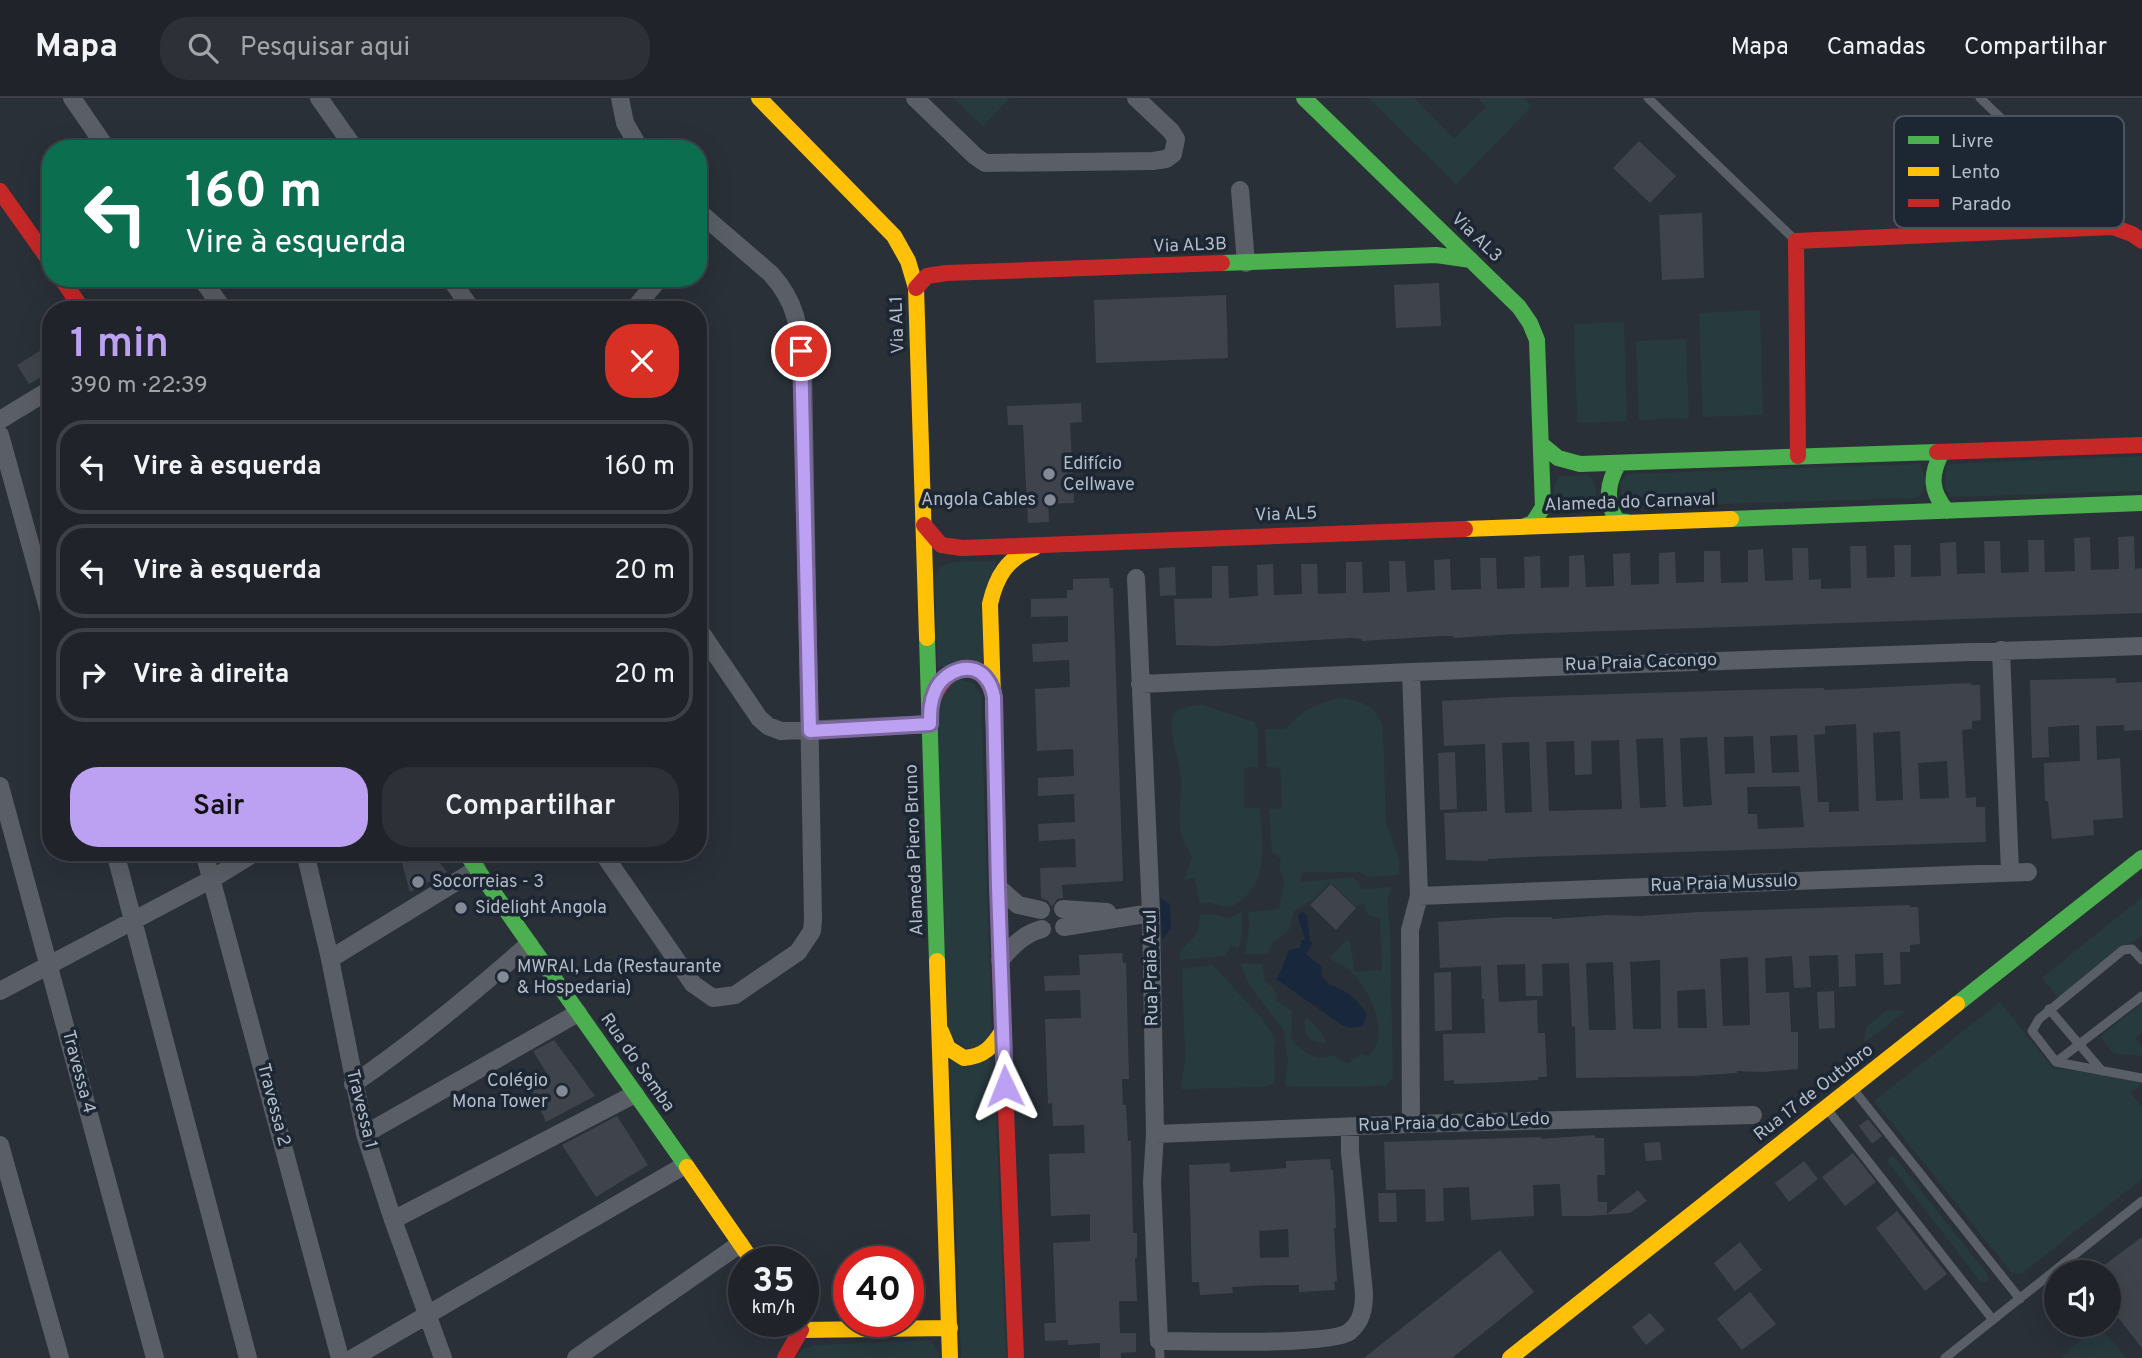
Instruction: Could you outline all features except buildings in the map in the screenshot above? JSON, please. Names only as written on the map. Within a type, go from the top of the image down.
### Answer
[{"type":"street","points":[[72,98],[101,140]]},
{"type":"street","points":[[319,98],[349,140]]},
{"type":"street","points":[[620,98],[625,123],[634,140]]},
{"type":"street","name":"Via AL1","points":[[760,98],[886,227],[908,261],[916,288],[924,525]]},
{"type":"street","points":[[915,98],[985,163],[1153,162],[1166,159],[1173,153],[1176,139],[1136,98]]},
{"type":"street","name":"Via AL3","points":[[1304,98],[1471,260],[1518,307],[1530,323],[1538,340],[1541,444]]},
{"type":"street","points":[[1240,190],[1246,263]]},
{"type":"street","points":[[1,194],[42,251]]},
{"type":"street","points":[[608,861],[693,984],[713,998],[734,995],[798,952],[812,931],[814,920],[803,384],[799,330],[794,306],[781,285],[707,224]]},
{"type":"street","points":[[1798,456],[1796,241],[2090,228]]},
{"type":"street","points":[[2116,228],[2132,234],[2142,242]]},
{"type":"street","name":"Via AL3B","points":[[916,288],[927,276],[946,273],[1436,256],[1471,260]]},
{"type":"street","points":[[641,301],[652,287]]},
{"type":"street","points":[[0,420],[42,394]]},
{"type":"street","points":[[0,435],[42,587]]},
{"type":"street","points":[[1541,444],[1562,462],[1580,464],[2142,445]]},
{"type":"street","name":"Alameda do Carnaval","points":[[1525,526],[1533,523],[1543,508],[1541,444]]},
{"type":"street","points":[[1942,452],[1932,475],[1933,489],[1937,499],[1947,510]]},
{"type":"street","points":[[1619,463],[1610,476],[1607,492],[1609,510],[1617,521],[1627,522]]},
{"type":"street","name":"Alameda do Carnaval","points":[[1525,526],[2142,503]]},
{"type":"street","points":[[924,525],[933,538],[948,548],[1049,544]]},
{"type":"street","name":"Alameda Piero Bruno","points":[[924,525],[950,1358]]},
{"type":"street","name":"Via AL5","points":[[1049,544],[1525,526]]},
{"type":"street","points":[[1016,1358],[1000,960],[990,604],[992,591],[1003,566],[1021,552],[1049,544]]},
{"type":"street","name":"Rua Praia Azul","points":[[1136,578],[1151,912],[1155,1135],[1152,1182],[1159,1350]]},
{"type":"street","points":[[707,641],[759,718],[780,731],[810,731],[930,715],[935,689],[945,676],[961,668],[976,670],[988,680],[994,697]]},
{"type":"street","name":"Rua Praia Cacongo","points":[[1140,684],[2142,646]]},
{"type":"street","name":"Rua Praia Mussulo","points":[[1419,896],[2019,872],[2001,650]]},
{"type":"street","points":[[1411,672],[1419,896],[1410,930],[1411,1124]]},
{"type":"street","name":"Travessa 4","points":[[0,786],[155,1358]]},
{"type":"street","name":"Rua 17 de Outubro","points":[[1510,1358],[2142,858]]},
{"type":"street","points":[[117,861],[248,1358]]},
{"type":"street","name":"Travessa 2","points":[[207,861],[340,1358]]},
{"type":"street","points":[[0,991],[241,861]]},
{"type":"street","name":"Travessa 1","points":[[307,861],[365,1134],[443,1358]]},
{"type":"street","name":"Rua do Semba","points":[[471,861],[740,1244]]},
{"type":"street","points":[[330,959],[477,869]]},
{"type":"street","points":[[998,887],[1018,905],[1041,910]]},
{"type":"street","points":[[1063,918],[1151,912]]},
{"type":"street","points":[[1000,960],[1021,938],[1042,929]]},
{"type":"street","points":[[354,1084],[429,1030],[529,944]]},
{"type":"street","points":[[365,1134],[578,1013]]},
{"type":"street","points":[[941,1031],[948,1048],[964,1058],[982,1056],[990,1050],[1003,1030]]},
{"type":"street","points":[[393,1220],[635,1094]]},
{"type":"street","name":"Rua Praia do Cabo Ledo","points":[[1155,1135],[1411,1124],[1753,1115]]},
{"type":"street","points":[[1159,1350],[1318,1340],[1348,1332],[1358,1322],[1364,1310],[1364,1293],[1350,1152],[1350,1127]]},
{"type":"street","points":[[0,1145],[60,1358]]},
{"type":"street","points":[[353,1358],[685,1166]]},
{"type":"street","points":[[576,1358],[740,1244]]},
{"type":"street","points":[[819,1326],[950,1328]]},
{"type":"street","points":[[785,1358],[794,1337]]},
{"type":"lane","points":[[1648,98],[1796,241]]},
{"type":"lane","points":[[1980,98],[1999,116]]},
{"type":"lane","points":[[2142,960],[2132,949],[2123,950],[2049,1009],[2039,1018],[2032,1031],[2056,1062],[2142,1078]]},
{"type":"lane","points":[[2056,1062],[2142,996]]},
{"type":"lane","points":[[2049,1009],[2102,1071]]},
{"type":"lane","points":[[1852,1088],[2020,1299]]},
{"type":"lane","points":[[1826,1108],[1993,1320]]},
{"type":"lane","points":[[1945,1358],[2142,1201]]},
{"type":"green space","points":[[953,98],[1010,98],[983,126]]},
{"type":"green space","points":[[1368,98],[1414,98],[1454,139],[1486,107],[1478,98],[1524,98],[1532,106],[1456,184]]},
{"type":"green space","points":[[1760,310],[1763,415],[1703,417],[1699,313]]},
{"type":"green space","points":[[1624,322],[1627,421],[1577,423],[1574,324]]},
{"type":"green space","points":[[1686,339],[1689,418],[1639,420],[1636,341]]},
{"type":"green space","points":[[2142,456],[2142,491],[1952,497],[1944,488],[1947,466],[1952,464]]},
{"type":"green space","points":[[1920,464],[1925,483],[1922,492],[1915,498],[1627,507],[1622,505],[1620,482],[1628,474]]},
{"type":"green space","points":[[1589,475],[1596,492],[1590,509],[1560,510],[1554,504],[1554,485],[1558,476]]},
{"type":"green space","points":[[996,561],[982,664],[937,667],[935,577],[941,566],[955,562]]},
{"type":"green space","points":[[958,679],[973,683],[981,695],[992,1037],[969,1051],[948,1034],[937,695]]},
{"type":"green space","points":[[1341,698],[1373,709],[1383,727],[1386,824],[1400,861],[1399,875],[1367,877],[1360,872],[1303,872],[1300,882],[1353,877],[1363,889],[1392,887],[1387,901],[1390,926],[1393,1077],[1386,1086],[1288,1087],[1285,1084],[1288,1061],[1284,1031],[1249,985],[1240,963],[1262,964],[1265,981],[1272,986],[1278,997],[1276,1000],[1292,1011],[1291,1039],[1310,1055],[1334,1055],[1348,1063],[1360,1054],[1369,1056],[1376,1046],[1378,1035],[1375,1011],[1363,987],[1348,969],[1329,958],[1348,939],[1355,972],[1382,970],[1380,917],[1367,914],[1364,903],[1356,906],[1330,882],[1312,900],[1294,911],[1289,930],[1273,943],[1267,954],[1245,954],[1249,928],[1248,912],[1279,909],[1284,883],[1279,866],[1281,859],[1272,852],[1269,809],[1282,808],[1280,768],[1267,767],[1265,729],[1285,729],[1310,708]]},
{"type":"green space","points":[[1202,705],[1254,722],[1258,730],[1258,767],[1244,768],[1244,808],[1260,808],[1261,866],[1252,890],[1229,908],[1210,903],[1200,904],[1195,878],[1184,880],[1192,857],[1180,829],[1181,779],[1172,722],[1181,709]]},
{"type":"green space","points":[[2142,897],[2142,935],[2060,1000],[2042,978]]},
{"type":"green space","points":[[1242,911],[1242,937],[1238,948],[1230,947],[1226,956],[1180,960],[1180,951],[1198,932],[1200,915],[1230,918]]},
{"type":"green space","points":[[1213,965],[1263,1020],[1276,1040],[1275,1083],[1266,1087],[1181,1089],[1185,1056],[1182,969]]},
{"type":"green space","points":[[2000,1002],[2053,1068],[2135,1078],[2141,1085],[2131,1093],[2142,1107],[2142,1179],[2021,1274],[2012,1273],[1874,1101]]},
{"type":"green space","points":[[2142,1003],[2142,1033],[2135,1039],[2142,1047],[2142,1056],[2114,1054],[2100,1037]]},
{"type":"green space","points":[[1887,1010],[1906,1011],[1864,1043],[1866,1027]]},
{"type":"green space","points":[[1306,1017],[1318,1028],[1327,1043],[1316,1042],[1308,1036],[1304,1028]]},
{"type":"green space","points":[[994,1059],[1006,1358],[961,1358],[950,1061]]},
{"type":"green space","points":[[1893,1155],[1988,1275],[1985,1283],[1980,1281],[1888,1162]]},
{"type":"green space","points":[[2084,1337],[2109,1337],[2127,1358],[2060,1358]]},
{"type":"green space","points":[[931,1340],[942,1358],[794,1358],[803,1349],[814,1345]]},
{"type":"water","points":[[1160,898],[1170,904],[1171,928],[1162,940]]},
{"type":"water","points":[[1299,913],[1307,915],[1310,941],[1313,943],[1306,954],[1321,966],[1322,976],[1330,985],[1346,992],[1364,1009],[1367,1014],[1363,1026],[1350,1028],[1342,1025],[1276,979],[1289,950],[1300,948],[1301,941],[1305,939],[1298,917]]},
{"type":"traffic: fast","points":[[1304,98],[1519,307],[1530,323],[1537,340],[1543,507],[1533,523],[1525,526]]},
{"type":"traffic: fast","points":[[1222,263],[1436,255],[1471,260]]},
{"type":"traffic: fast","points":[[1541,444],[1558,458],[1580,464],[1937,452]]},
{"type":"traffic: fast","points":[[1942,452],[1935,468],[1934,483],[1937,497],[1947,511]]},
{"type":"traffic: fast","points":[[1619,463],[1610,485],[1609,499],[1617,521],[1627,522]]},
{"type":"traffic: fast","points":[[1731,519],[2142,503]]},
{"type":"traffic: fast","points":[[927,638],[937,961]]},
{"type":"traffic: fast","points":[[1957,1004],[2142,858]]},
{"type":"traffic: fast","points":[[471,861],[687,1167]]},
{"type":"traffic: slow","points":[[759,98],[894,236],[908,261],[916,288],[927,638]]},
{"type":"traffic: slow","points":[[1465,529],[1731,519]]},
{"type":"traffic: slow","points":[[997,820],[990,604],[1004,570],[1017,557],[1034,548]]},
{"type":"traffic: slow","points":[[937,961],[950,1358]]},
{"type":"traffic: slow","points":[[1510,1358],[1957,1004]]},
{"type":"traffic: slow","points":[[941,1031],[948,1048],[964,1058],[987,1050],[1003,1030]]},
{"type":"traffic: slow","points":[[687,1167],[742,1246]]},
{"type":"traffic: slow","points":[[819,1330],[950,1328]]},
{"type":"traffic: jam","points":[[0,191],[42,250]]},
{"type":"traffic: jam","points":[[1798,456],[1796,241],[2090,228]]},
{"type":"traffic: jam","points":[[2116,228],[2142,241]]},
{"type":"traffic: jam","points":[[916,288],[927,276],[946,273],[1222,263]]},
{"type":"traffic: jam","points":[[67,287],[77,301]]},
{"type":"traffic: jam","points":[[1937,452],[2142,445]]},
{"type":"traffic: jam","points":[[924,525],[941,545],[962,548],[1465,529]]},
{"type":"traffic: jam","points":[[930,706],[943,681],[961,669],[971,668],[980,672],[994,697]]},
{"type":"traffic: jam","points":[[997,820],[1016,1358]]},
{"type":"traffic: jam","points":[[785,1358],[797,1337]]},
{"type":"place","name":"Edifício Cellwave","points":[[1049,474]]},
{"type":"place","name":"Angola Cables","points":[[1050,500]]},
{"type":"place","name":"Socorreias - 3","points":[[418,882]]},
{"type":"place","name":"Sidelight Angola","points":[[461,908]]},
{"type":"place","name":"MWRAI, Lda (Restaurante & Hospedaria)","points":[[503,977]]},
{"type":"place","name":"Colégio Mona Tower","points":[[562,1091]]},
{"type":"route","points":[[801,351],[810,731],[930,724],[930,706],[935,689],[945,676],[961,668],[976,670],[988,680],[994,697],[1005,1086]]}]
